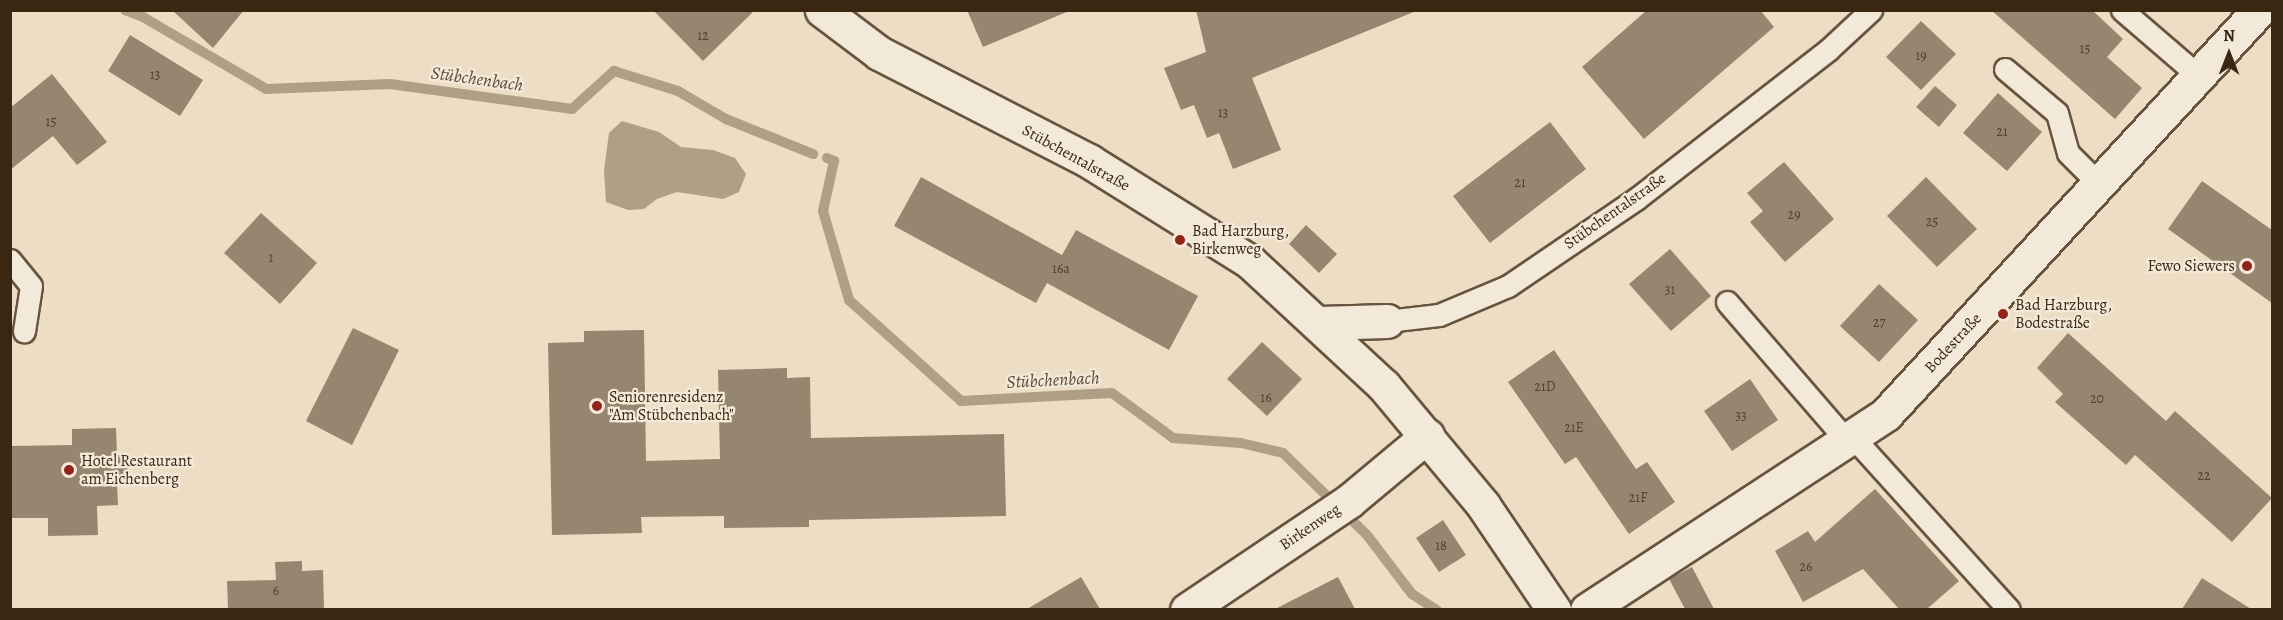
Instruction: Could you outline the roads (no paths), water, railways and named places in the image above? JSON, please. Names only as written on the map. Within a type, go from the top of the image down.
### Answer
[{"type":"street","name":"Stübchentalstraße","points":[[822,10],[879,53],[1089,161],[1249,261],[1320,323],[1384,386],[1427,436],[1518,552],[1554,609]]},
{"type":"street","name":"Bodestraße","points":[[1587,609],[1886,414],[2101,186],[2259,10]]},
{"type":"street","name":"Stübchentalstraße","points":[[1320,323],[1387,321]]},
{"type":"street","name":"Birkenweg","points":[[1187,609],[1340,508],[1427,436]]},
{"type":"lane","name":"Stübchentalstraße","points":[[1387,321],[1439,315],[1508,286],[1636,199],[1828,50],[1870,10]]},
{"type":"lane","points":[[2122,10],[2200,77]]},
{"type":"lane","points":[[2005,69],[2057,113],[2068,153],[2101,186]]},
{"type":"lane","points":[[10,260],[31,286],[24,331]]},
{"type":"lane","points":[[1727,302],[1850,439],[2009,609]]},
{"type":"waterway","name":"Stübchenbach","points":[[125,10],[143,17],[266,89],[390,84],[572,109],[614,71],[678,91],[726,119],[813,154]]},
{"type":"waterway","name":"Stübchenbach","points":[[827,158],[834,161],[823,211],[849,300],[961,401],[1112,393],[1173,438],[1241,443],[1283,453],[1367,535],[1412,594],[1437,610]]},
{"type":"place","name":"Bad Harzburg, Birkenweg","points":[[1180,240]]},
{"type":"place","name":"Fewo Siewers","points":[[2247,266]]},
{"type":"place","name":"Bad Harzburg, Bodestraße","points":[[2003,314]]},
{"type":"place","name":"Seniorenresidenz \"Am Stübchenbach\"","points":[[597,406]]},
{"type":"place","name":"Hotel Restaurant am Eichenberg","points":[[69,470]]}]
